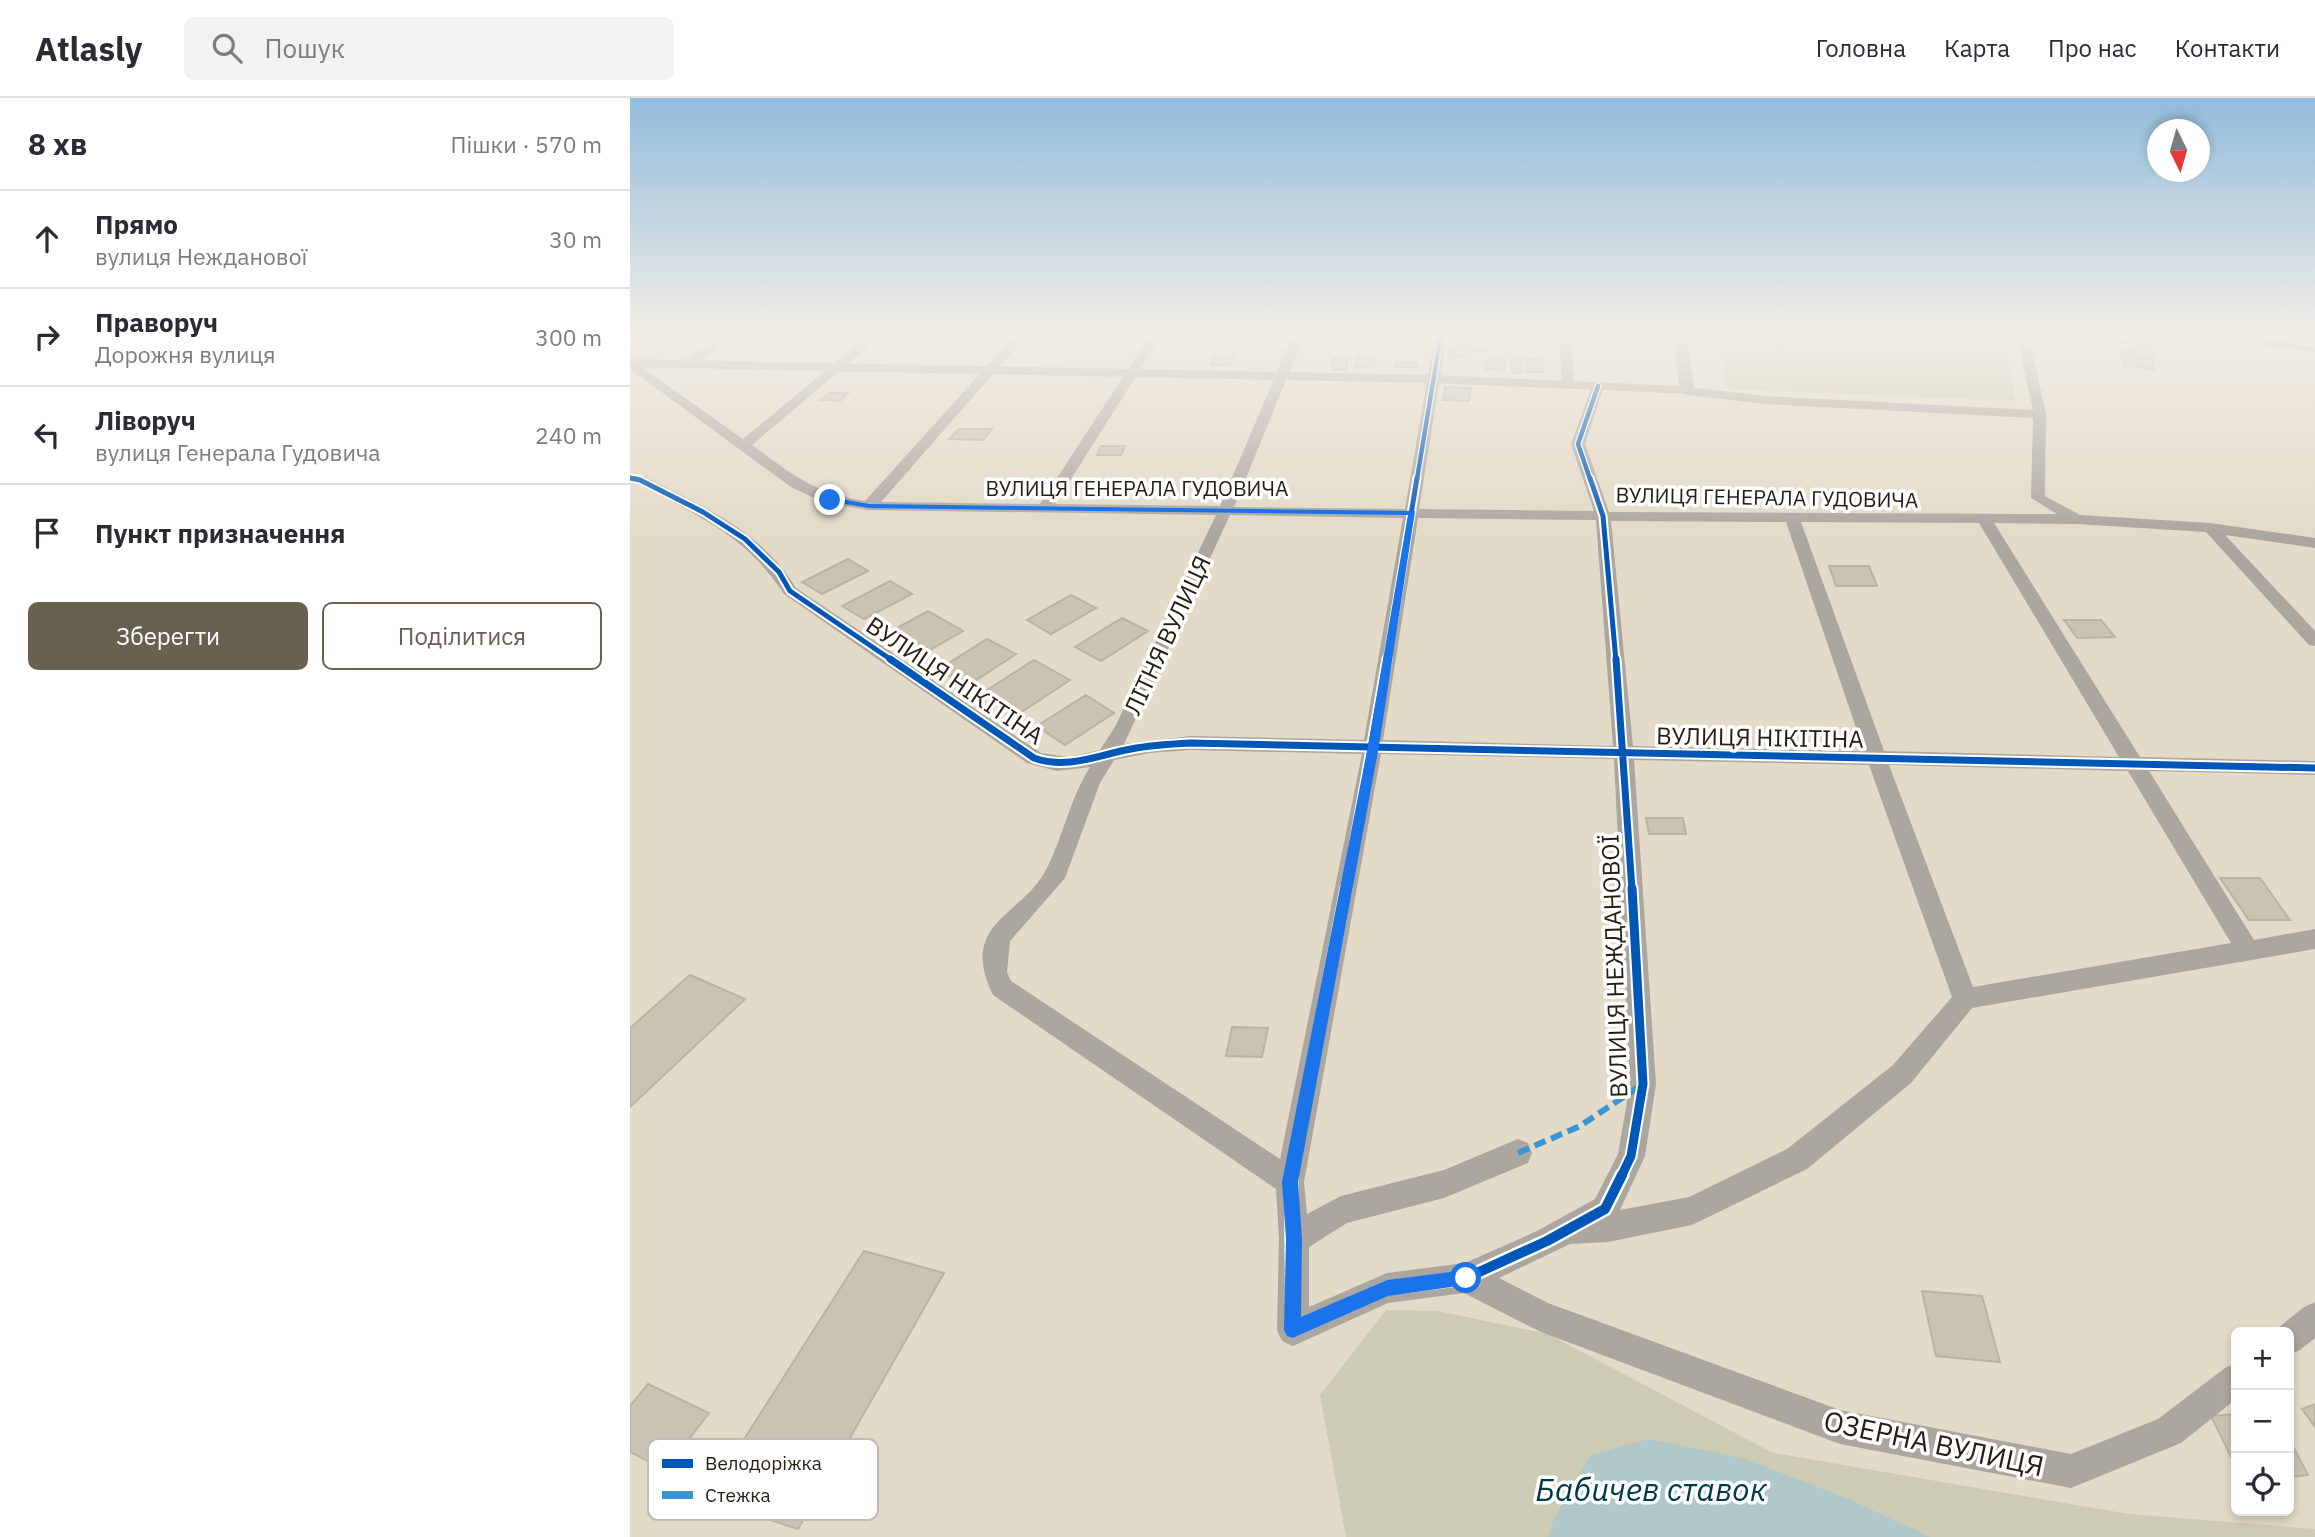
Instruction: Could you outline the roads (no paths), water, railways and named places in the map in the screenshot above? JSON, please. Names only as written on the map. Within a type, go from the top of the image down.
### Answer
[{"type":"street","name":"ВУЛИЦЯ ГЕНЕРАЛА ГУДОВИЧА","points":[[684,401],[811,492],[830,500],[869,506],[1044,510],[1226,509],[1603,516],[2077,519],[2210,528],[2315,543]]},
{"type":"street","points":[[745,444],[798,401]]},
{"type":"street","points":[[869,506],[962,401]]},
{"type":"street","points":[[1044,510],[1112,401]]},
{"type":"street","name":"ЛІТНЯ ВУЛИЦЯ","points":[[1271,401],[1226,509],[1125,725],[1090,783],[1057,872],[1038,896],[1008,924],[998,939],[995,972],[1002,988],[1290,1182]]},
{"type":"street","points":[[1430,401],[1373,746],[1290,1182],[1294,1239],[1341,1210],[1444,1184],[1518,1153]]},
{"type":"street","name":"ВУЛИЦЯ НЕЖДАНОВОЇ","points":[[1294,1239],[1293,1330],[1387,1288],[1466,1278],[1564,1232],[1605,1209],[1631,1156],[1643,1084],[1624,754],[1603,516],[1578,444],[1593,401]]},
{"type":"street","points":[[1788,401],[2040,414]]},
{"type":"street","points":[[2018,520],[2038,498],[2040,414],[2037,401]]},
{"type":"street","name":"ВУЛИЦЯ НІКІТІНА","points":[[630,478],[640,480],[728,527],[782,572],[790,591],[1034,758],[1058,766],[1148,746],[1191,743],[2315,768]]},
{"type":"street","points":[[2038,498],[2077,519]]},
{"type":"street","points":[[1792,517],[1876,758],[1965,999]]},
{"type":"street","points":[[1985,520],[2247,949]]},
{"type":"street","points":[[2210,528],[2315,640]]},
{"type":"street","points":[[1564,1232],[1608,1227],[1692,1211],[1797,1159],[1902,1074],[1965,999],[2315,939]]},
{"type":"street","name":"ОЗЕРНА ВУЛИЦЯ","points":[[1466,1278],[1541,1316],[1840,1427],[2071,1471],[2169,1431],[2231,1383]]},
{"type":"street","points":[[2294,1335],[2315,1318]]},
{"type":"water","name":"Бабичев ставок","points":[[1649,1439],[1742,1458],[1844,1497],[1930,1537],[1548,1537],[1555,1516],[1591,1455]]}]
